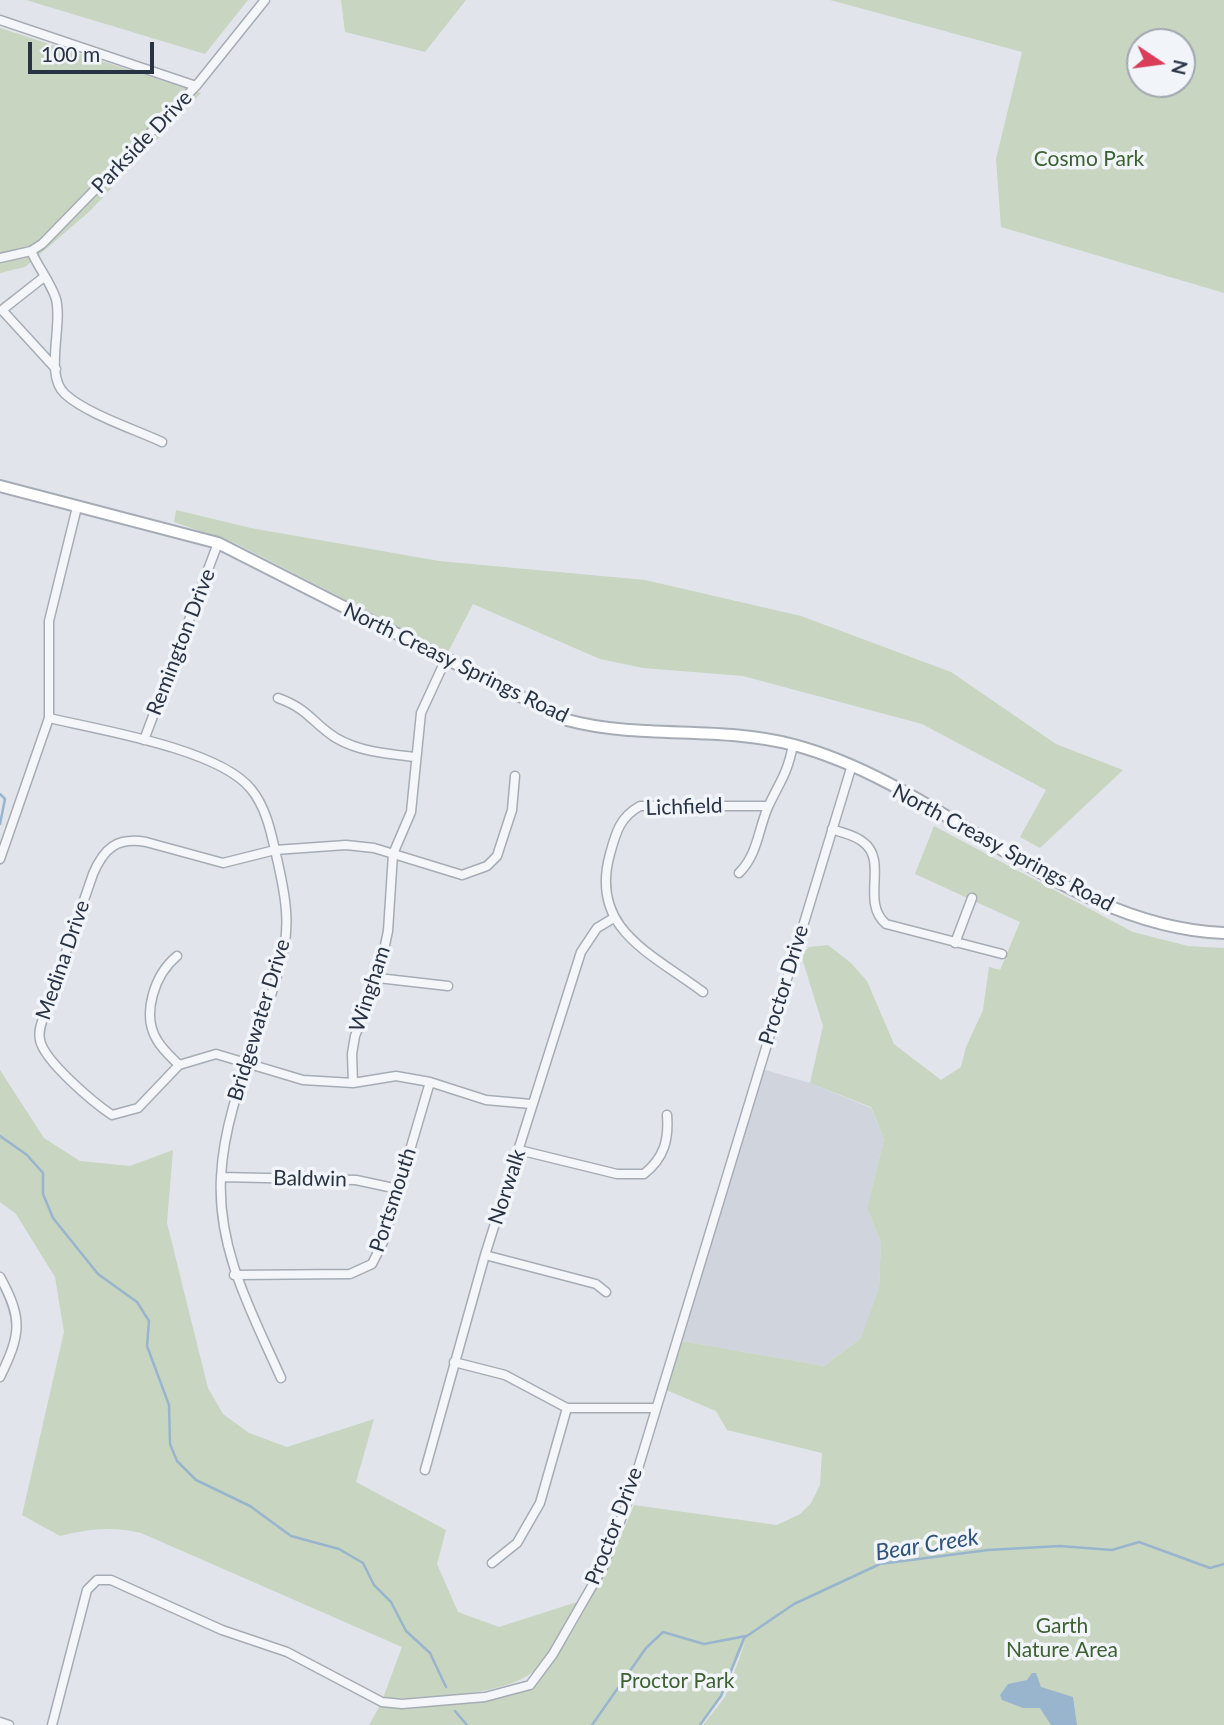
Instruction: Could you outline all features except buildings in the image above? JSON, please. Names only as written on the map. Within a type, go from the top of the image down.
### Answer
[{"type":"street","name":"Parkside Drive","points":[[31,251],[196,86],[265,0]]},
{"type":"street","points":[[0,20],[196,86]]},
{"type":"street","points":[[0,258],[31,251],[56,299],[56,382],[64,394],[162,442]]},
{"type":"street","points":[[44,276],[2,310],[56,369]]},
{"type":"street","name":"North Creasy Springs Road","points":[[0,486],[218,543],[280,577],[392,629],[445,661],[543,710],[593,727],[757,738],[793,745],[852,765],[1109,906],[1165,925],[1224,933]]},
{"type":"street","points":[[0,859],[49,718],[49,621],[77,507]]},
{"type":"street","name":"Remington Drive","points":[[145,740],[218,543]]},
{"type":"street","name":"Wingham","points":[[353,1083],[352,1054],[355,1036],[378,978],[388,931],[393,854],[411,812],[421,713],[445,661]]},
{"type":"street","points":[[278,698],[298,705],[334,737],[355,746],[415,757]]},
{"type":"street","name":"Bridgewater Drive","points":[[49,718],[145,740],[230,770],[251,788],[265,811],[286,914],[285,946],[229,1121],[221,1177],[223,1224],[234,1275],[281,1378]]},
{"type":"street","points":[[739,873],[754,853],[768,806],[788,772],[793,745]]},
{"type":"street","name":"Proctor Drive","points":[[51,1725],[87,1590],[97,1580],[111,1580],[222,1630],[287,1652],[382,1702],[402,1704],[485,1697],[530,1685],[553,1654],[603,1567],[630,1495],[654,1408],[852,765]]},
{"type":"street","points":[[275,850],[346,845],[374,848],[462,875],[487,866],[497,856],[512,810],[515,776]]},
{"type":"street","name":"Lichfield","points":[[612,919],[605,896],[606,868],[618,826],[627,813],[640,806],[663,803],[768,806]]},
{"type":"street","points":[[832,829],[860,839],[871,849],[875,911],[880,919],[895,928],[1002,954]]},
{"type":"street","name":"Medina Drive","points":[[179,1065],[138,1108],[112,1115],[88,1100],[40,1043],[40,1030],[100,858],[107,849],[122,841],[146,842],[223,863],[275,850]]},
{"type":"street","points":[[955,943],[972,898]]},
{"type":"street","points":[[612,919],[631,938],[703,992]]},
{"type":"street","name":"Norwalk","points":[[425,1470],[485,1255],[581,952],[597,928],[612,919]]},
{"type":"street","points":[[177,956],[166,965],[154,992],[149,1014],[156,1040],[179,1065],[216,1054],[303,1080],[353,1083],[396,1076],[430,1082],[486,1100],[531,1104]]},
{"type":"street","points":[[378,978],[448,986]]},
{"type":"street","name":"Portsmouth","points":[[234,1275],[349,1274],[362,1270],[377,1256],[430,1082]]},
{"type":"street","points":[[519,1150],[617,1174],[644,1174],[661,1158],[668,1132],[667,1115]]},
{"type":"street","name":"Baldwin","points":[[221,1177],[356,1180],[398,1189]]},
{"type":"street","points":[[485,1255],[596,1284],[606,1292]]},
{"type":"street","points":[[0,1277],[16,1312],[18,1326],[13,1351],[0,1377]]},
{"type":"street","points":[[454,1362],[505,1375],[567,1408],[654,1408]]},
{"type":"street","points":[[492,1563],[517,1543],[540,1503],[567,1408]]},
{"type":"street","points":[[0,1722],[9,1725]]},
{"type":"shaded area","points":[[762,1069],[810,1083],[871,1108],[884,1139],[867,1208],[881,1242],[879,1289],[873,1312],[861,1338],[824,1366],[681,1341]]},
{"type":"green space","points":[[26,0],[248,0],[205,54]]},
{"type":"green space","points":[[341,0],[466,0],[425,52],[345,32]]},
{"type":"green space","name":"Cosmo Park","points":[[830,0],[1224,0],[1224,293],[1001,227],[996,159],[1022,52]]},
{"type":"green space","points":[[0,28],[201,93],[90,211],[25,267],[0,273]]},
{"type":"green space","points":[[176,510],[251,528],[439,561],[645,580],[801,616],[951,672],[1056,744],[1123,770],[1040,848],[1020,837],[1046,790],[922,724],[743,676],[643,668],[600,659],[473,604],[448,652],[237,544],[174,522]]},
{"type":"green space","points":[[934,826],[1133,932],[1188,946],[1224,948],[1224,1725],[703,1725],[725,1697],[746,1640],[721,1696],[700,1725],[369,1725],[382,1702],[437,1705],[478,1702],[497,1698],[529,1685],[559,1653],[574,1629],[616,1548],[634,1505],[777,1525],[800,1514],[811,1503],[820,1485],[822,1453],[727,1430],[716,1411],[666,1390],[681,1341],[824,1366],[861,1338],[879,1289],[881,1242],[867,1208],[884,1139],[871,1107],[810,1083],[823,1026],[801,955],[809,947],[828,945],[851,963],[867,981],[894,1044],[941,1080],[961,1067],[966,1047],[983,1010],[989,967],[1000,970],[1020,922],[915,874]]},
{"type":"green space","points":[[0,1070],[44,1138],[80,1161],[130,1166],[173,1150],[167,1223],[208,1388],[223,1414],[249,1433],[287,1447],[374,1419],[356,1482],[446,1530],[437,1564],[458,1612],[499,1627],[577,1602],[538,1667],[526,1677],[488,1690],[419,1698],[383,1698],[402,1647],[141,1533],[100,1529],[60,1536],[22,1515],[64,1332],[55,1277],[16,1214],[0,1202]]},
{"type":"water","points":[[1032,1673],[1036,1673],[1041,1687],[1073,1697],[1077,1725],[1051,1725],[1040,1708],[1023,1708],[1002,1700],[1000,1695],[1008,1684],[1027,1680]]},
{"type":"waterway","points":[[0,794],[5,799],[0,824]]},
{"type":"waterway","points":[[0,1136],[27,1155],[43,1173],[43,1194],[53,1218],[98,1274],[137,1302],[149,1321],[147,1346],[169,1405],[170,1444],[177,1461],[196,1480],[250,1506],[291,1536],[339,1549],[363,1563],[374,1585],[391,1602],[406,1631],[430,1653],[446,1687]]},
{"type":"waterway","name":"Bear Creek","points":[[700,1725],[721,1696],[744,1638],[794,1604],[880,1564],[988,1550],[1060,1546],[1112,1550],[1139,1542],[1210,1568],[1224,1564]]},
{"type":"waterway","points":[[592,1725],[646,1648],[663,1632],[704,1644],[746,1636]]},
{"type":"waterway","points":[[455,1711],[467,1725]]},
{"type":"park label","name":"Garth Nature Area","points":[[1062,1638]]},
{"type":"park label","name":"Proctor Park","points":[[677,1681]]}]
